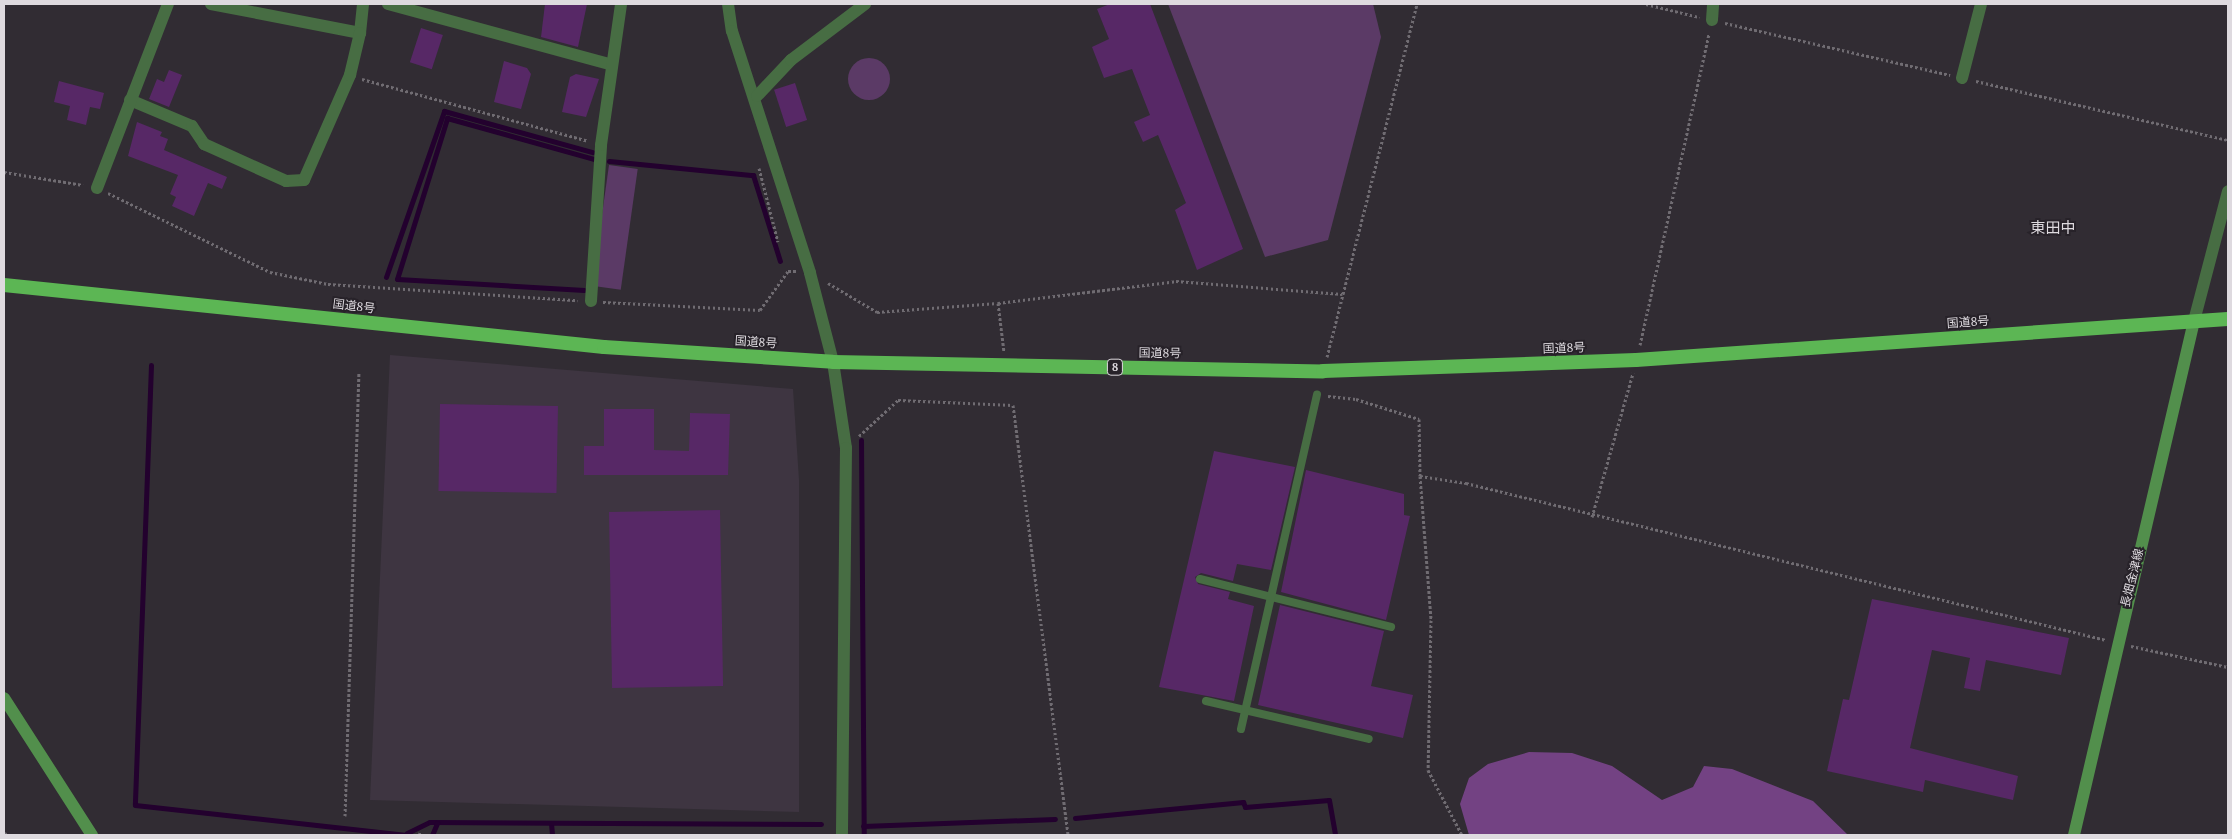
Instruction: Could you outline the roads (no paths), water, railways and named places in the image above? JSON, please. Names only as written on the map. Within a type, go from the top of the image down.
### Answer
[{"type":"highway","name":"国道8号","points":[[4,285],[604,347],[833,362],[1323,370],[1636,360],[2228,320]]},
{"type":"main road","name":"長畑金津線","points":[[2074,835],[2116,642],[2194,321]]},
{"type":"main road","points":[[4,698],[92,835]]},
{"type":"street","points":[[97,188],[168,4]]},
{"type":"street","points":[[211,4],[360,33]]},
{"type":"street","points":[[130,100],[192,126],[204,144],[286,181],[304,180],[350,75],[360,33],[362,4]]},
{"type":"street","points":[[388,4],[612,65]]},
{"type":"street","points":[[591,301],[601,145],[621,4]]},
{"type":"street","points":[[728,4],[732,31],[757,96],[810,273],[833,362],[846,448],[842,835]]},
{"type":"street","points":[[757,96],[791,60],[864,4]]},
{"type":"street","points":[[1712,20],[1713,4]]},
{"type":"street","points":[[1962,78],[1982,4]]},
{"type":"street","points":[[2194,321],[2228,191]]},
{"type":"lane","points":[[1241,728],[1268,597],[1317,395]]},
{"type":"lane","points":[[1200,579],[1391,627]]},
{"type":"lane","points":[[1206,701],[1245,713],[1369,740]]},
{"type":"waterway","points":[[386,277],[444,111],[592,152]]},
{"type":"waterway","points":[[584,290],[397,279],[447,118],[594,159]]},
{"type":"waterway","points":[[609,161],[753,175],[780,261]]},
{"type":"waterway","points":[[151,365],[135,805],[406,835]]},
{"type":"waterway","points":[[861,440],[864,835]]},
{"type":"waterway","points":[[1075,818],[1243,802],[1245,807],[1329,800],[1335,835]]},
{"type":"waterway","points":[[863,826],[1055,819]]},
{"type":"waterway","points":[[407,833],[430,822],[821,824]]},
{"type":"waterway","points":[[432,835],[437,823]]},
{"type":"waterway","points":[[551,823],[552,835]]},
{"type":"district","name":"東田中","points":[[2053,228]]}]
